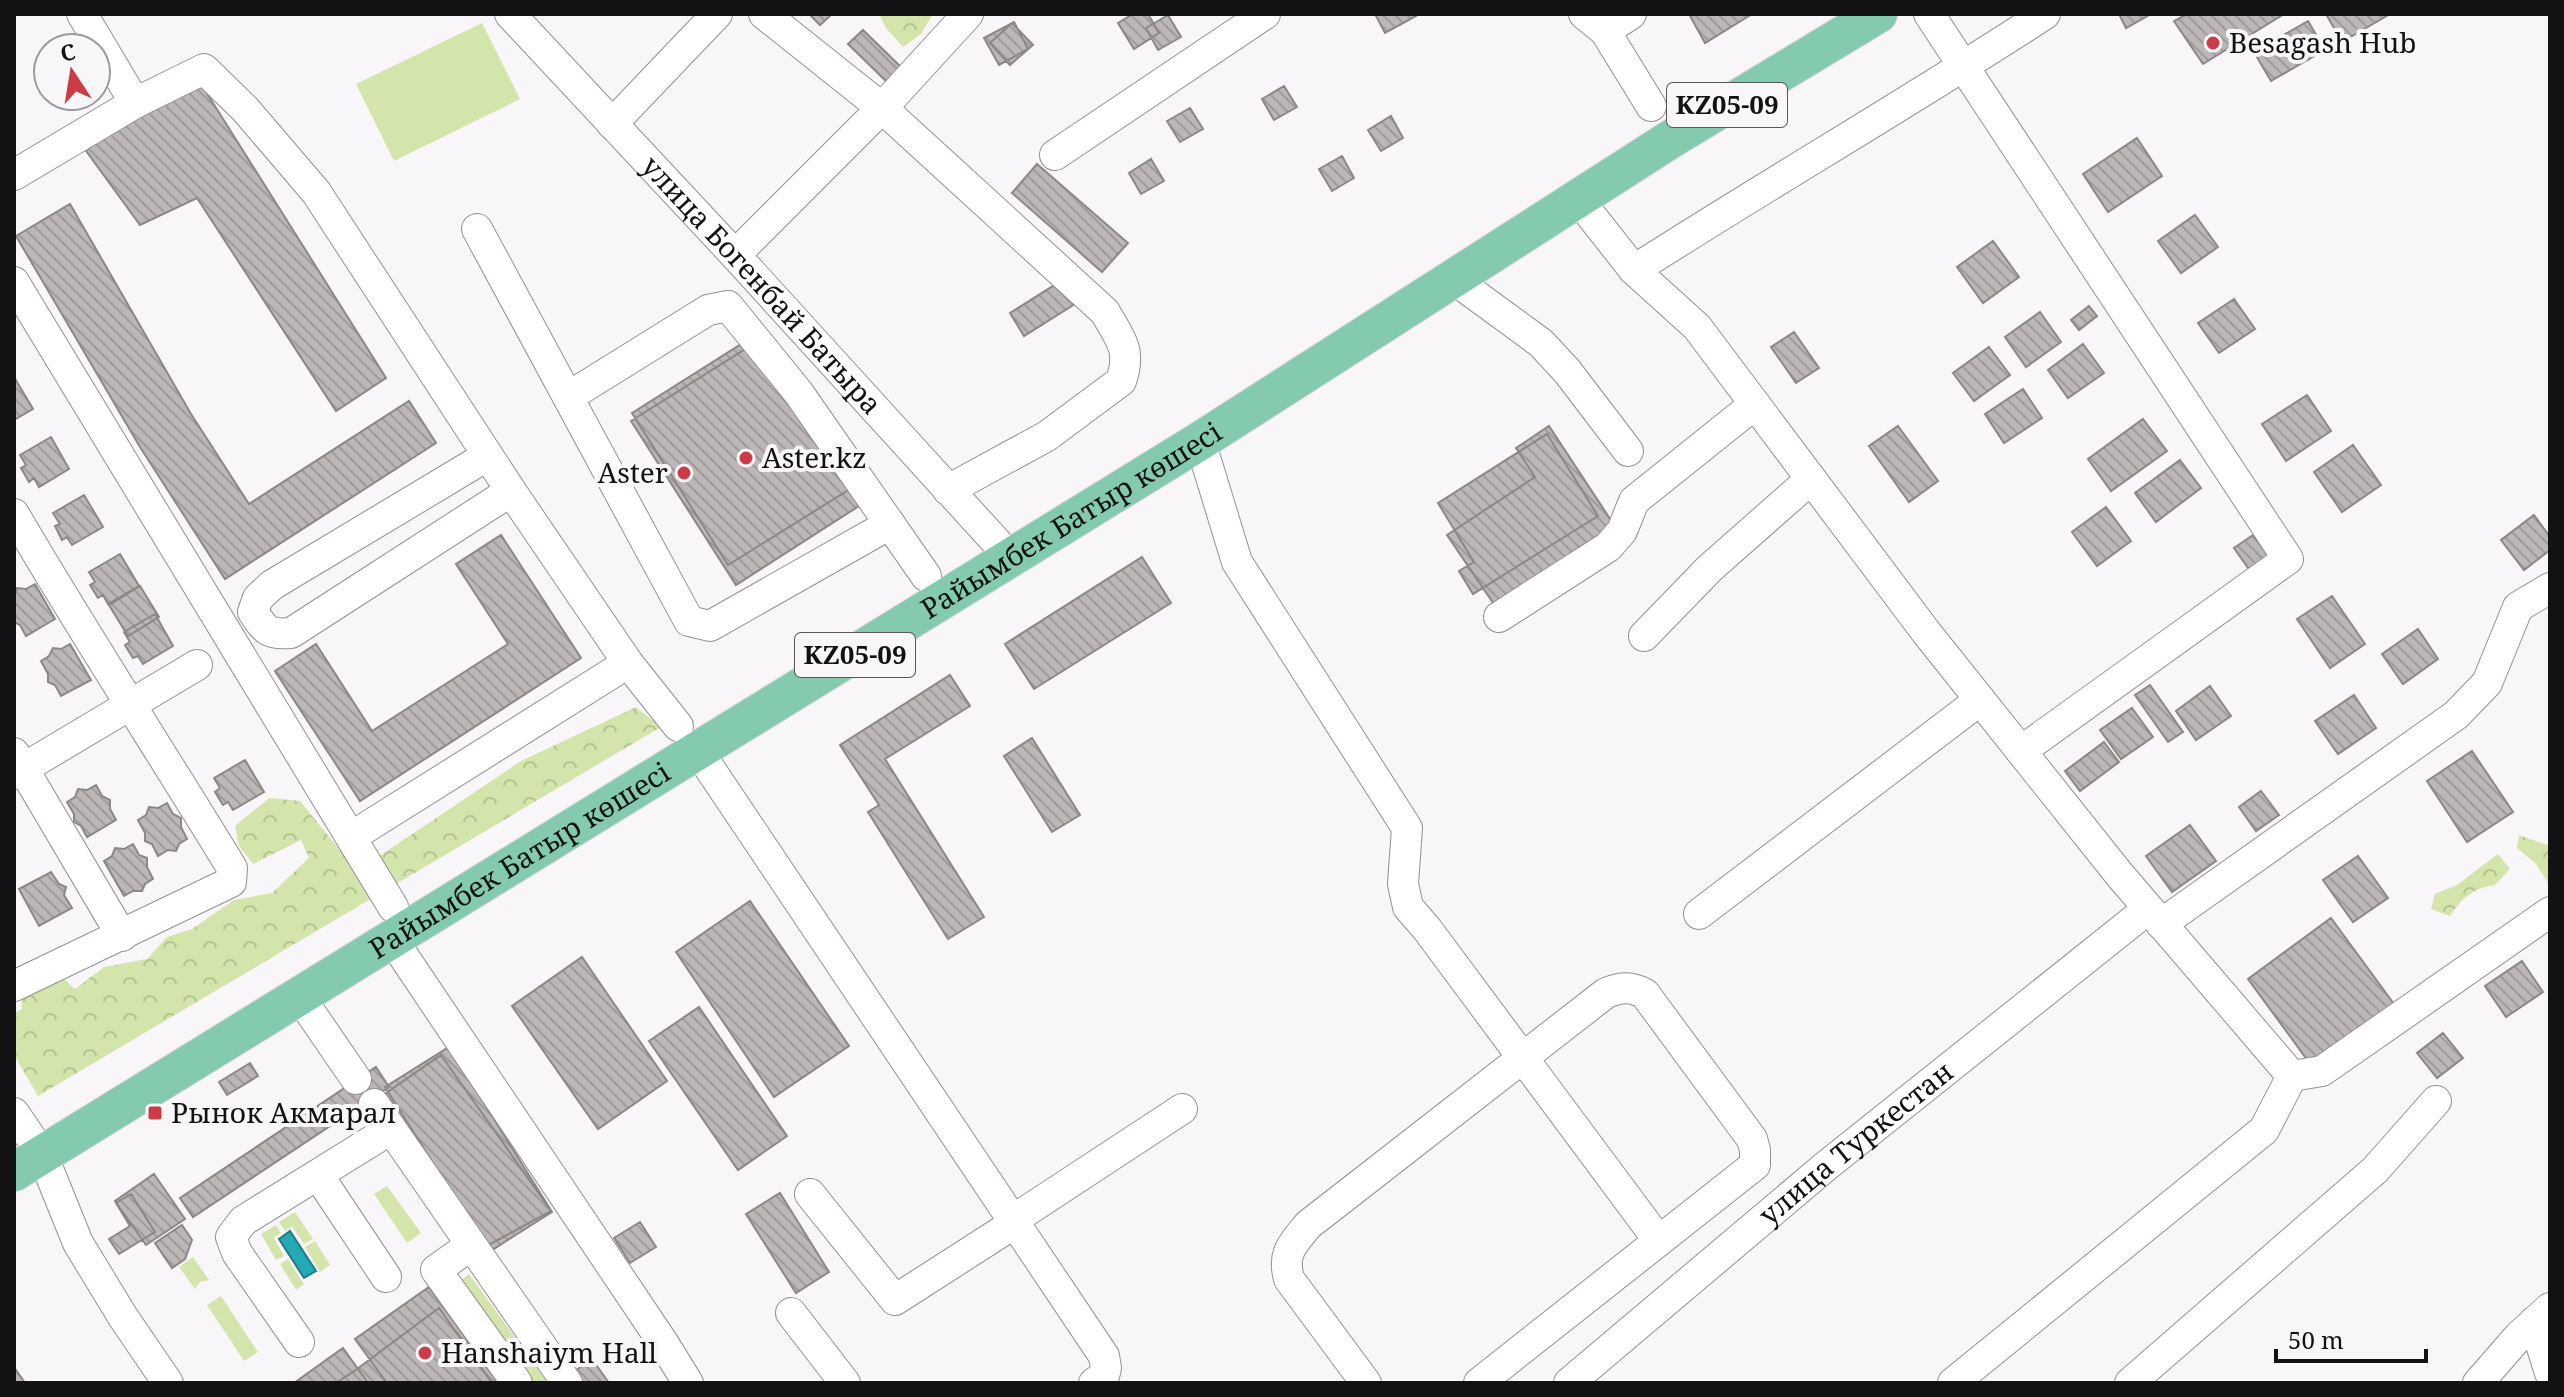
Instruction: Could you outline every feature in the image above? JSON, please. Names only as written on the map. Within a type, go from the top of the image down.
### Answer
[{"type":"main road","name":"Райымбек Батыр көшесі","points":[[28,1163],[299,996],[392,923],[688,739],[1010,557],[1455,280],[1671,139],[1878,14]]},
{"type":"street","points":[[82,14],[135,103]]},
{"type":"street","name":"улица Богенбай Батыра","points":[[510,14],[1010,557]]},
{"type":"street","points":[[612,124],[717,14]]},
{"type":"street","points":[[764,14],[882,108],[1105,312],[1127,350],[1126,368],[1121,381],[1047,436],[948,490]]},
{"type":"street","points":[[735,255],[882,108],[968,14]]},
{"type":"street","points":[[1055,155],[1265,14]]},
{"type":"street","points":[[1631,14],[1594,22],[1651,106]]},
{"type":"street","points":[[1929,14],[2288,559],[2021,751]]},
{"type":"street","points":[[1634,270],[2045,14]]},
{"type":"street","points":[[14,175],[135,103],[204,69],[245,109],[316,192],[487,456],[628,663],[688,739],[1104,1356],[1104,1376],[1094,1383]]},
{"type":"street","points":[[1578,199],[1634,270],[1697,327],[1980,700],[2155,916],[2292,1076]]},
{"type":"street","points":[[477,229],[689,621],[710,626],[890,524]]},
{"type":"street","points":[[1455,280],[1541,343],[1567,371],[1628,451]]},
{"type":"street","points":[[14,282],[351,837],[392,923],[688,1383]]},
{"type":"street","points":[[568,397],[708,310],[728,306],[798,392],[926,576]]},
{"type":"street","points":[[1499,617],[1608,547],[1622,531],[1634,501],[1755,404]]},
{"type":"street","points":[[1200,441],[1237,562],[1407,828],[1403,884],[1408,907],[1659,1241]]},
{"type":"street","points":[[487,456],[272,585],[258,598],[253,612],[263,628],[277,635],[291,633],[511,491]]},
{"type":"street","points":[[1644,636],[1710,568],[1811,479]]},
{"type":"street","points":[[14,514],[72,613],[132,704],[232,868],[231,882],[14,986]]},
{"type":"street","name":"улица Туркестан","points":[[1569,1383],[1826,1166],[2155,916],[2456,715],[2487,683],[2518,607],[2550,588]]},
{"type":"street","points":[[351,837],[628,663]]},
{"type":"street","points":[[122,936],[17,765],[132,704],[197,665]]},
{"type":"street","points":[[1699,914],[1980,700]]},
{"type":"street","points":[[2292,1076],[2322,1071],[2550,912]]},
{"type":"street","points":[[1366,1383],[1289,1279],[1285,1266],[1288,1251],[1308,1225],[1606,993],[1619,988],[1634,988],[1645,994],[1752,1139],[1755,1165],[1479,1383]]},
{"type":"street","points":[[299,996],[356,1079]]},
{"type":"street","points":[[1953,1383],[2264,1130],[2292,1076]]},
{"type":"street","points":[[2130,1383],[2375,1170],[2436,1101]]},
{"type":"street","points":[[374,1104],[567,1383]]},
{"type":"street","points":[[810,1194],[895,1300],[1182,1109]]},
{"type":"street","points":[[14,1113],[28,1163],[123,1317],[168,1383]]},
{"type":"street","points":[[299,1342],[237,1253],[231,1237],[243,1221],[391,1129]]},
{"type":"street","points":[[318,1175],[386,1277]]},
{"type":"street","points":[[471,1245],[436,1270],[517,1383]]},
{"type":"street","points":[[791,1313],[845,1383]]},
{"type":"street","points":[[2542,1315],[2550,1373]]},
{"type":"street","points":[[2478,1383],[2542,1315]]},
{"type":"green space","points":[[879,14],[933,14],[921,34],[903,47],[886,28]]},
{"type":"green space","points":[[482,23],[520,99],[394,161],[356,84]]},
{"type":"green space","points":[[636,707],[661,727],[38,1096],[14,1055],[14,1013],[22,1009],[21,996],[62,977],[75,989],[104,967],[147,959],[167,937],[192,929],[234,900],[272,893],[309,858],[301,840],[253,864],[239,846],[235,826],[269,798],[300,801],[357,871],[521,761]]},
{"type":"green space","points":[[2519,835],[2550,846],[2550,886],[2536,864],[2517,848]]},
{"type":"green space","points":[[2498,854],[2510,869],[2495,885],[2469,895],[2450,916],[2431,909],[2435,894],[2457,885]]},
{"type":"green space","points":[[387,1186],[421,1233],[407,1243],[374,1194]]},
{"type":"green space","points":[[295,1212],[313,1239],[304,1244],[292,1226],[285,1231],[279,1222]]},
{"type":"green space","points":[[276,1225],[281,1233],[274,1238],[284,1256],[276,1260],[261,1234]]},
{"type":"green space","points":[[315,1241],[330,1265],[320,1272],[305,1247]]},
{"type":"green space","points":[[193,1257],[209,1280],[200,1282],[195,1289],[179,1267]]},
{"type":"green space","points":[[288,1259],[304,1284],[296,1290],[280,1264]]},
{"type":"green space","points":[[469,1274],[548,1383],[534,1383],[460,1281]]},
{"type":"green space","points":[[221,1296],[258,1352],[244,1361],[207,1305]]},
{"type":"water","points":[[290,1231],[316,1271],[304,1278],[279,1239]]},
{"type":"building","points":[[809,14],[832,14],[820,25]]},
{"type":"building","points":[[1133,14],[1148,14],[1159,33],[1134,49],[1118,23]]},
{"type":"building","points":[[1375,14],[1415,14],[1416,16],[1385,33]]},
{"type":"building","points":[[1689,14],[1752,14],[1705,43]]},
{"type":"building","points":[[2119,14],[2151,14],[2126,28]]},
{"type":"building","name":"Besagash Hub","points":[[2187,14],[2284,14],[2203,64],[2174,21]]},
{"type":"building","points":[[2326,14],[2390,14],[2342,42]]},
{"type":"building","points":[[1168,15],[1181,37],[1158,50],[1146,28]]},
{"type":"building","points":[[2308,21],[2325,50],[2271,81],[2254,52]]},
{"type":"building","points":[[1014,22],[1028,49],[999,65],[984,38]]},
{"type":"building","points":[[1012,23],[1033,45],[1010,65],[990,43]]},
{"type":"building","points":[[863,30],[902,68],[887,82],[848,44]]},
{"type":"building","points":[[196,76],[386,378],[336,411],[197,198],[140,225],[84,148]]},
{"type":"building","points":[[1284,86],[1297,107],[1274,120],[1262,99]]},
{"type":"building","points":[[1190,108],[1203,129],[1180,142],[1167,121]]},
{"type":"building","points":[[1391,116],[1403,138],[1381,151],[1368,130]]},
{"type":"building","points":[[2137,138],[2162,176],[2108,212],[2083,174]]},
{"type":"building","points":[[1342,156],[1354,178],[1332,191],[1319,169]]},
{"type":"building","points":[[1151,159],[1164,181],[1141,194],[1129,173]]},
{"type":"building","points":[[1037,164],[1128,243],[1102,272],[1012,193]]},
{"type":"building","points":[[70,204],[191,414],[249,504],[409,401],[436,443],[225,579],[140,447],[16,236]]},
{"type":"building","points":[[2195,215],[2218,247],[2181,273],[2158,241]]},
{"type":"building","points":[[1993,241],[2019,277],[1983,303],[1957,267]]},
{"type":"building","points":[[1061,281],[1075,304],[1024,336],[1010,313]]},
{"type":"building","points":[[2234,299],[2255,329],[2219,353],[2198,323]]},
{"type":"building","points":[[2089,306],[2097,316],[2079,330],[2071,320]]},
{"type":"building","points":[[2040,312],[2061,342],[2026,367],[2005,337]]},
{"type":"building","points":[[1794,332],[1819,368],[1796,383],[1771,347]]},
{"type":"building","points":[[754,336],[850,489],[728,565],[632,413]]},
{"type":"building","points":[[755,343],[859,506],[736,585],[631,421]]},
{"type":"building","points":[[2083,344],[2104,373],[2068,398],[2048,370]]},
{"type":"building","points":[[1989,347],[2010,375],[1974,401],[1953,373]]},
{"type":"building","points":[[14,377],[33,409],[14,420]]},
{"type":"building","points":[[2023,389],[2042,418],[2004,443],[1985,414]]},
{"type":"building","points":[[2307,395],[2331,431],[2286,461],[2262,424]]},
{"type":"building","points":[[2143,419],[2167,451],[2111,491],[2088,459]]},
{"type":"building","points":[[1549,426],[1618,531],[1498,610],[1447,535],[1535,477],[1516,448]]},
{"type":"building","points":[[1898,426],[1938,481],[1909,502],[1869,446]]},
{"type":"building","points":[[1547,434],[1598,516],[1473,594],[1459,571],[1474,562],[1438,503]]},
{"type":"building","points":[[51,437],[69,469],[39,487],[34,478],[29,482],[21,468],[26,465],[20,455]]},
{"type":"building","points":[[2353,445],[2381,485],[2342,512],[2314,472]]},
{"type":"building","points":[[2180,460],[2201,488],[2156,522],[2135,493]]},
{"type":"building","points":[[84,495],[103,527],[72,545],[67,537],[62,540],[55,526],[60,524],[53,513]]},
{"type":"building","points":[[2106,507],[2131,541],[2097,566],[2072,532]]},
{"type":"building","points":[[2534,515],[2550,537],[2550,550],[2524,570],[2501,540]]},
{"type":"building","points":[[501,535],[581,658],[360,801],[275,671],[316,644],[372,731],[508,644],[456,564]]},
{"type":"building","points":[[2253,535],[2272,561],[2253,575],[2234,548]]},
{"type":"building","points":[[120,554],[139,586],[108,604],[103,595],[98,598],[90,585],[95,582],[89,572]]},
{"type":"building","points":[[1142,557],[1171,603],[1034,689],[1005,644]]},
{"type":"building","points":[[35,584],[55,619],[26,636],[20,625],[14,622],[14,595],[17,588],[26,589]]},
{"type":"building","points":[[140,586],[159,617],[128,636],[109,605]]},
{"type":"building","points":[[2332,596],[2365,644],[2330,668],[2297,619]]},
{"type":"building","points":[[155,614],[173,646],[143,664],[138,656],[133,658],[125,645],[130,642],[124,632]]},
{"type":"building","points":[[2418,629],[2438,659],[2403,684],[2382,654]]},
{"type":"building","points":[[70,644],[91,680],[61,696],[55,685],[48,682],[48,674],[41,661],[49,656],[53,648],[61,649]]},
{"type":"building","points":[[950,675],[970,706],[885,759],[984,917],[948,939],[868,812],[879,805],[840,745]]},
{"type":"building","points":[[2150,685],[2183,732],[2168,742],[2135,695]]},
{"type":"building","points":[[2210,686],[2231,716],[2196,740],[2176,711]]},
{"type":"building","points":[[2354,695],[2376,728],[2338,754],[2315,721]]},
{"type":"building","points":[[2132,708],[2153,737],[2121,759],[2100,730]]},
{"type":"building","points":[[1032,738],[1080,815],[1052,832],[1004,756]]},
{"type":"building","points":[[2104,742],[2119,762],[2080,791],[2065,771]]},
{"type":"building","points":[[2472,751],[2513,812],[2467,842],[2427,781]]},
{"type":"building","points":[[245,760],[264,792],[233,810],[228,802],[223,805],[215,792],[220,788],[214,778]]},
{"type":"building","points":[[96,785],[102,796],[110,800],[110,809],[116,820],[87,837],[81,826],[74,822],[74,814],[67,802],[75,797],[78,789],[87,790]]},
{"type":"building","points":[[2261,791],[2279,815],[2256,831],[2239,807]]},
{"type":"building","points":[[167,803],[173,814],[181,818],[181,827],[187,839],[179,844],[176,851],[168,850],[158,856],[152,844],[145,841],[145,833],[138,820],[146,815],[149,807],[158,808]]},
{"type":"building","points":[[2190,825],[2216,861],[2172,892],[2146,856]]},
{"type":"building","points":[[133,844],[139,855],[147,858],[147,867],[153,879],[145,884],[142,891],[133,891],[124,896],[104,861],[112,856],[115,848],[124,849]]},
{"type":"building","points":[[2358,856],[2388,898],[2353,922],[2323,880]]},
{"type":"building","points":[[51,872],[59,884],[66,887],[64,895],[72,908],[39,926],[19,889]]},
{"type":"building","points":[[750,901],[849,1046],[774,1097],[676,952]]},
{"type":"building","points":[[2331,918],[2394,1004],[2311,1065],[2248,979]]},
{"type":"building","points":[[582,957],[667,1081],[598,1129],[512,1006]]},
{"type":"building","points":[[2522,961],[2543,992],[2506,1017],[2485,986]]},
{"type":"building","points":[[699,1007],[787,1136],[738,1170],[649,1041]]},
{"type":"building","points":[[2443,1033],[2463,1058],[2437,1078],[2417,1053]]},
{"type":"building","points":[[449,1047],[552,1212],[489,1252],[385,1087]]},
{"type":"building","points":[[441,1055],[551,1211],[483,1248],[379,1098]]},
{"type":"building","points":[[250,1063],[258,1076],[227,1095],[219,1082]]},
{"type":"building","points":[[376,1067],[389,1087],[193,1217],[180,1198]]},
{"type":"building","points":[[154,1174],[185,1219],[146,1245],[115,1201]]},
{"type":"building","points":[[780,1193],[829,1272],[796,1293],[746,1214]]},
{"type":"building","points":[[131,1194],[155,1232],[119,1254],[109,1239],[130,1226],[116,1203]]},
{"type":"building","points":[[640,1222],[656,1247],[630,1263],[614,1238]]},
{"type":"building","points":[[182,1225],[192,1240],[185,1259],[172,1268],[155,1243]]},
{"type":"building","name":"Hanshaiym Hall","points":[[429,1287],[498,1383],[387,1383],[355,1339]]},
{"type":"building","name":"Hanshaiym Hall","points":[[439,1308],[492,1383],[336,1383],[353,1372]]},
{"type":"building","points":[[343,1348],[368,1383],[294,1383]]},
{"type":"building","points":[[592,1359],[609,1383],[558,1383]]},
{"type":"building","points":[[14,1367],[25,1383],[14,1383]]},
{"type":"place","name":"Besagash Hub","points":[[2213,43]]},
{"type":"place","name":"Aster.kz","points":[[746,458]]},
{"type":"place","name":"Aster","points":[[684,473]]},
{"type":"place","name":"Рынок Акмарал","points":[[155,1113]]},
{"type":"place","name":"Hanshaiym Hall","points":[[425,1353]]}]
